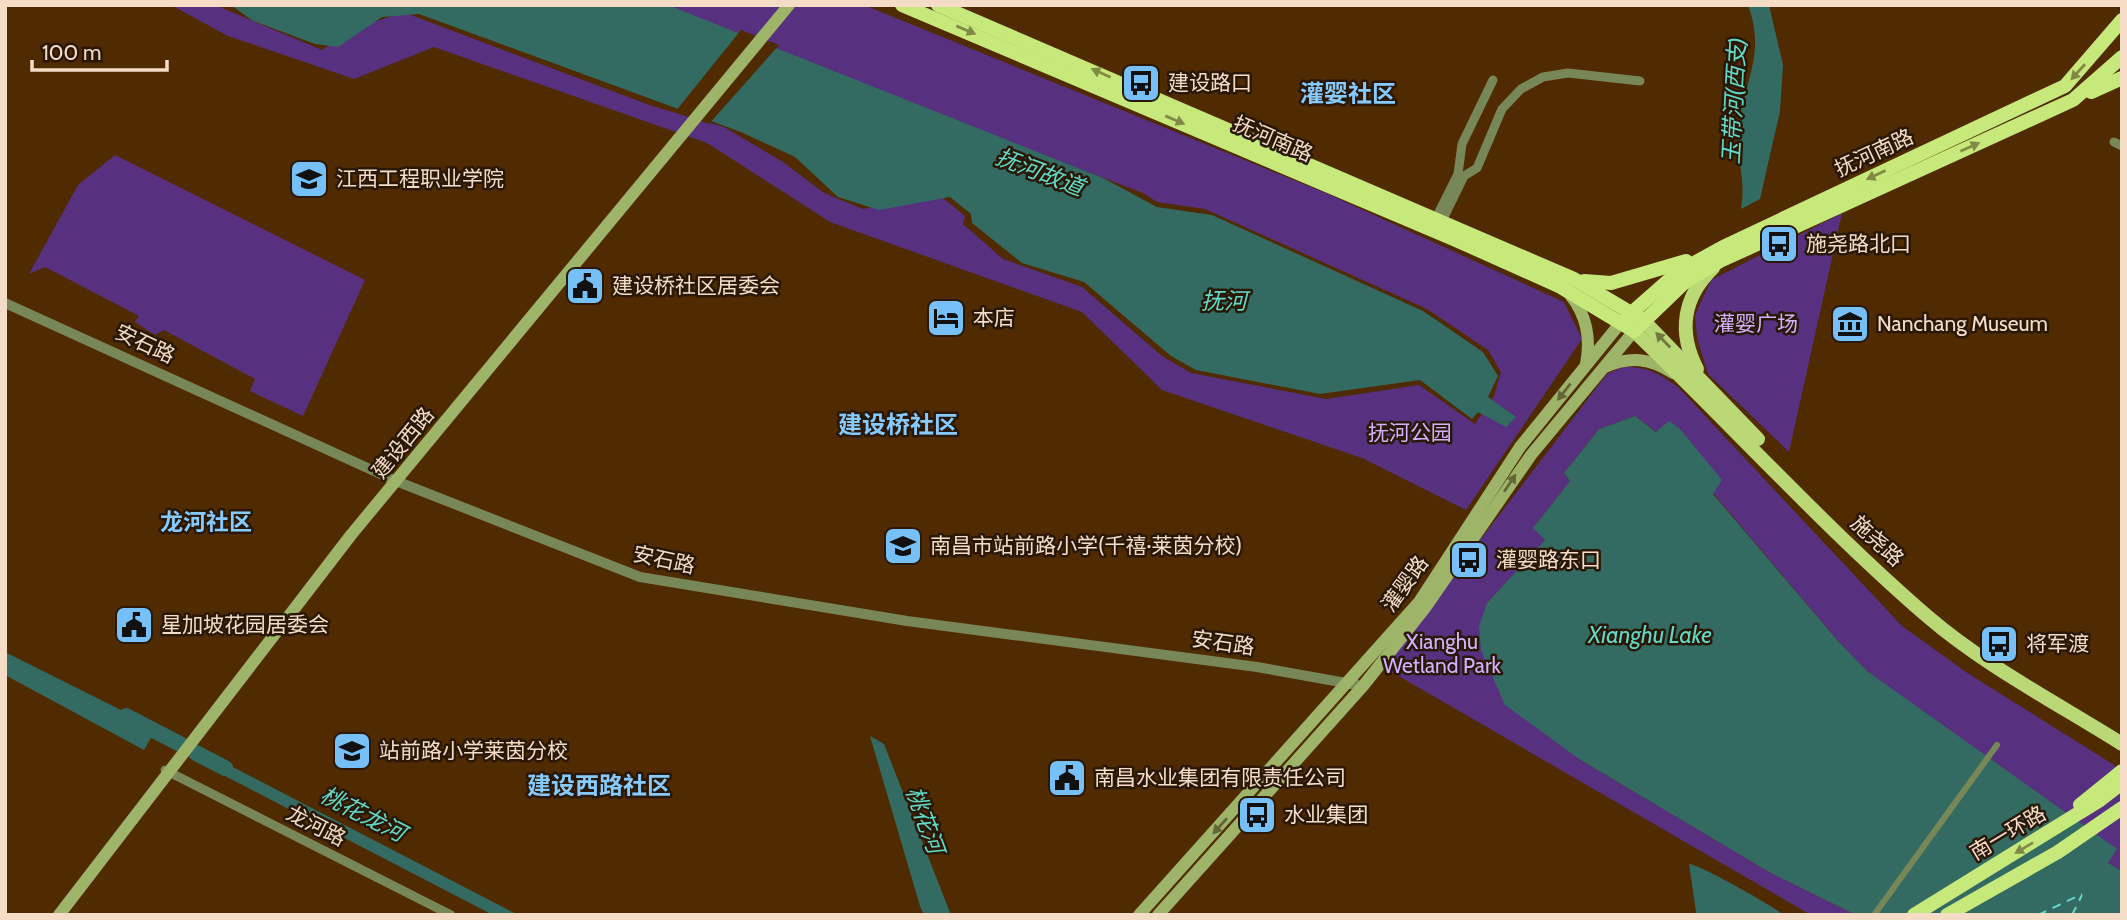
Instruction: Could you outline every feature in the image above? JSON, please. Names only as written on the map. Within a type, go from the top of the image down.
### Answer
[{"type":"highway","name":"抚河南路","points":[[902,5],[1430,229],[1570,285]]},
{"type":"highway","name":"抚河南路","points":[[938,5],[1053,52],[1438,221],[1570,285],[1633,321],[1678,272],[2073,100],[2122,57]]},
{"type":"highway","name":"抚河南路","points":[[1721,254],[2065,86],[2122,20]]},
{"type":"highway","points":[[2073,100],[2122,78]]},
{"type":"highway","points":[[1570,285],[1611,283],[1721,254]]},
{"type":"highway","points":[[2052,831],[2122,771]]},
{"type":"highway","name":"南一环路","points":[[1914,915],[2052,831],[2122,783]]},
{"type":"highway","name":"南一环路","points":[[1947,915],[2058,852],[2122,808]]},
{"type":"highway","points":[[2058,852],[2122,819]]},
{"type":"main road","name":"建设西路","points":[[59,915],[393,480],[662,151],[786,6]]},
{"type":"main road","points":[[1698,384],[1684,323],[1686,306],[1694,290],[1721,254]]},
{"type":"main road","points":[[1570,285],[1589,337],[1586,364]]},
{"type":"main road","name":"灌婴路","points":[[1139,915],[1357,684],[1419,602],[1520,447],[1586,364],[1633,321]]},
{"type":"main road","name":"灌婴路","points":[[1158,915],[1425,608],[1531,455],[1602,369],[1633,321]]},
{"type":"main road","name":"施尧路","points":[[1633,321],[1843,527],[1933,609],[2000,658],[2122,734]]},
{"type":"main road","points":[[1602,369],[1618,362],[1639,359],[1698,384]]},
{"type":"main road","name":"施尧路","points":[[1698,384],[1839,535],[1928,617],[1992,663],[2122,744]]},
{"type":"main road","name":"建设西路","points":[[50,915],[168,772]]},
{"type":"street","points":[[1438,221],[1464,176],[1477,168],[1502,109],[1521,89],[1543,77],[1568,73],[1640,81]]},
{"type":"street","points":[[1438,221],[1458,174],[1462,144],[1493,80]]},
{"type":"street","name":"安石路","points":[[5,303],[393,480],[640,577],[906,621],[1257,667],[1357,684]]},
{"type":"street","points":[[1874,915],[1997,745]]},
{"type":"street","name":"龙河路","points":[[168,772],[451,915]]},
{"type":"green space","name":"抚河公园","points":[[171,5],[215,5],[322,50],[351,30],[403,12],[652,106],[724,127],[783,162],[824,193],[863,209],[938,194],[965,216],[963,224],[1003,259],[1082,287],[1162,356],[1191,373],[1326,399],[1419,385],[1475,424],[1494,396],[1501,372],[1488,350],[1427,309],[1205,209],[1157,202],[1143,193],[649,5],[864,5],[1328,194],[1564,302],[1582,339],[1466,510],[1362,458],[1162,390],[1082,312],[830,222],[707,143],[434,47],[354,79],[228,36]]},
{"type":"green space","points":[[115,155],[365,280],[303,416],[250,391],[255,379],[164,330],[155,335],[135,322],[139,316],[45,267],[29,274],[78,185]]},
{"type":"green space","name":"灌婴广场","points":[[1842,213],[1789,452],[1708,374],[1697,338],[1695,315],[1711,280]]},
{"type":"green space","name":"Xianghu Wetland Park","points":[[1623,367],[1653,372],[1678,387],[1902,626],[1966,672],[2122,770],[2122,871],[2108,864],[1867,671],[1838,641],[1713,493],[1722,480],[1635,416],[1599,429],[1564,473],[1570,481],[1534,527],[1545,540],[1487,603],[1579,759],[1769,872],[1856,915],[1811,915],[1383,667],[1607,374]]},
{"type":"water","name":"抚河","points":[[231,5],[668,5],[1103,178],[1157,207],[1212,215],[1423,311],[1483,352],[1498,376],[1488,397],[1516,417],[1506,427],[1478,412],[1472,419],[1420,380],[1320,394],[1196,370],[1171,356],[1084,282],[1022,263],[972,223],[971,214],[950,197],[879,210],[838,197],[795,157],[741,132],[419,14],[382,17],[338,47],[315,44],[253,21]]},
{"type":"water","points":[[1748,5],[1769,5],[1783,65],[1780,111],[1760,199],[1741,209],[1738,133],[1752,70],[1755,40]]},
{"type":"water","name":"Xianghu Lake","points":[[1635,416],[1656,432],[1669,421],[1680,429],[1722,480],[1713,494],[1838,641],[1867,671],[2117,849],[2108,863],[2122,871],[2122,915],[1856,915],[1769,872],[1579,759],[1505,705],[1481,650],[1479,627],[1487,603],[1545,540],[1533,528],[1570,481],[1564,473],[1599,429]]},
{"type":"water","points":[[5,652],[137,718],[152,736],[144,750],[5,675]]},
{"type":"water","points":[[870,736],[884,744],[951,915],[924,915]]},
{"type":"water","points":[[198,749],[518,915],[493,915],[223,775]]},
{"type":"water","points":[[1689,864],[1721,878],[1784,915],[1694,915],[1696,912]]},
{"type":"pier","points":[[741,30],[779,45],[709,124],[675,112]]},
{"type":"waterway","name":"桃花龙河","points":[[126,716],[182,745]]},
{"type":"waterway","name":"桃花龙河","points":[[196,753],[225,768]]},
{"type":"ferry route","points":[[2038,915],[2082,894]]},
{"type":"ferry route","points":[[2072,915],[2082,895]]},
{"type":"place","name":"建设路口","points":[[1141,83]]},
{"type":"place","name":"江西工程职业学院","points":[[309,179]]},
{"type":"place","name":"施尧路北口","points":[[1779,244]]},
{"type":"place","name":"建设桥社区居委会","points":[[585,286]]},
{"type":"place","name":"本店","points":[[946,318]]},
{"type":"place","name":"Nanchang Museum","points":[[1850,324]]},
{"type":"place","name":"南昌市站前路小学(千禧·莱茵分校)","points":[[903,546]]},
{"type":"place","name":"灌婴路东口","points":[[1469,560]]},
{"type":"place","name":"星加坡花园居委会","points":[[134,625]]},
{"type":"place","name":"将军渡","points":[[1999,644]]},
{"type":"place","name":"站前路小学莱茵分校","points":[[352,751]]},
{"type":"place","name":"南昌水业集团有限责任公司","points":[[1067,778]]},
{"type":"place","name":"水业集团","points":[[1257,815]]},
{"type":"district","name":"灌婴社区","points":[[1348,94]]},
{"type":"district","name":"建设桥社区","points":[[898,425]]},
{"type":"district","name":"龙河社区","points":[[206,522]]},
{"type":"district","name":"建设西路社区","points":[[599,786]]},
{"type":"water label","name":"玉带河(西支)","points":[[1734,101]]},
{"type":"water label","name":"抚河故道","points":[[1040,172]]},
{"type":"water label","name":"桃花河","points":[[925,820]]}]
